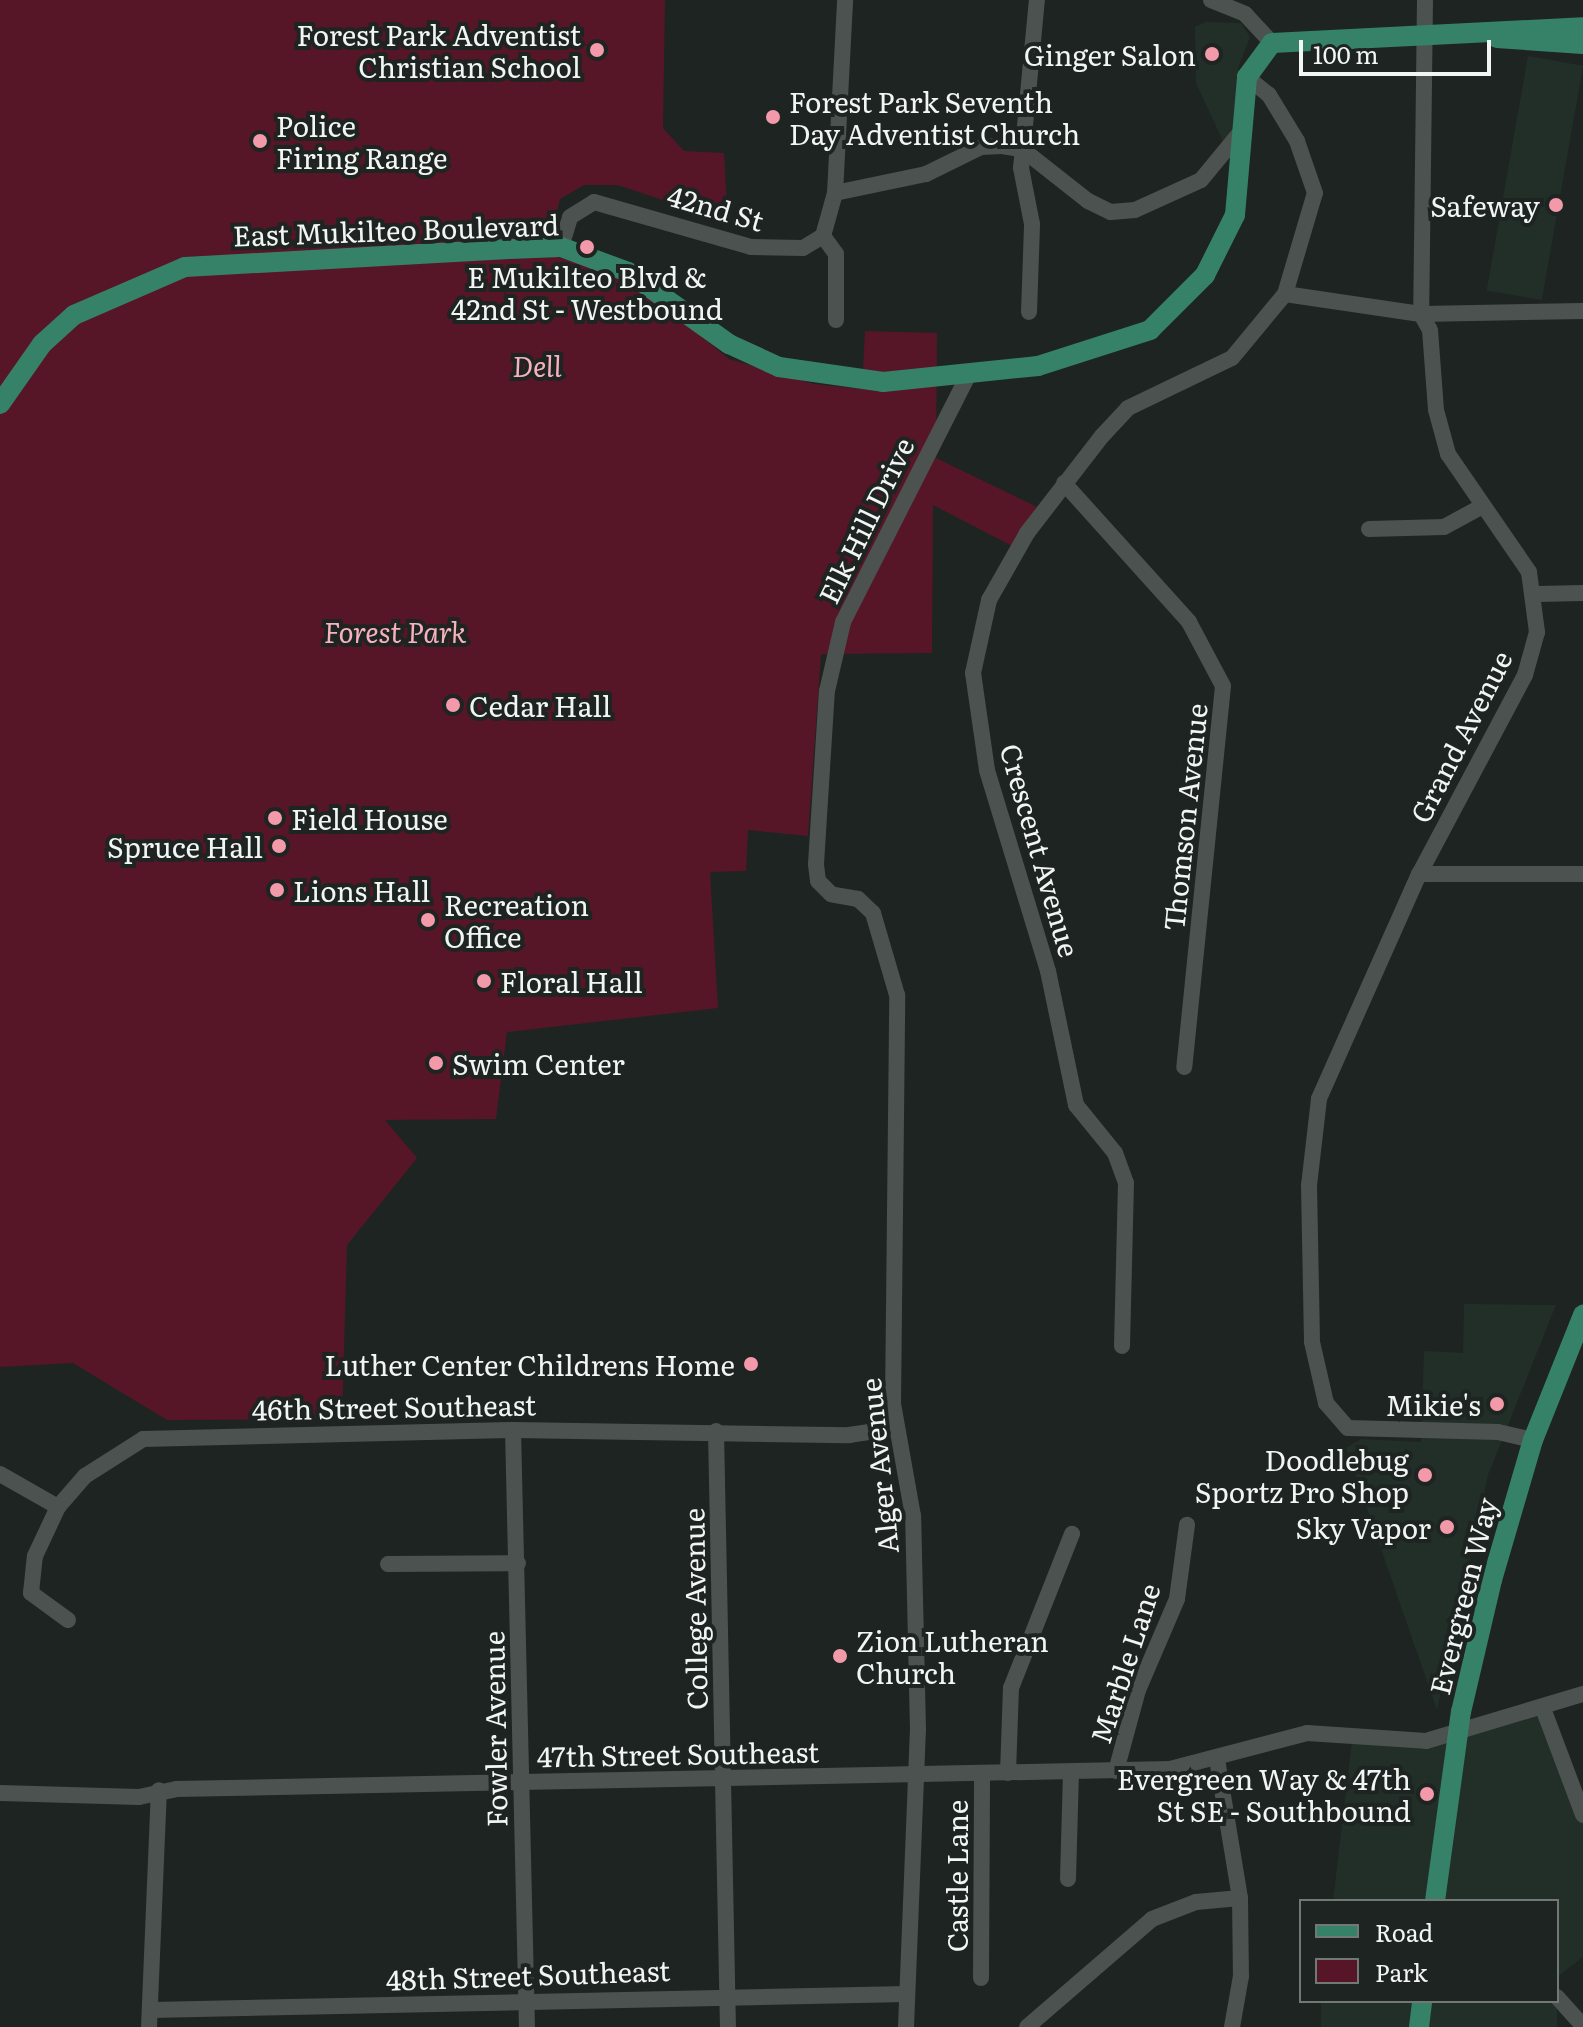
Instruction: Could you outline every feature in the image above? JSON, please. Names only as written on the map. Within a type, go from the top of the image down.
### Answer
[{"type":"main road","points":[[1493,36],[1583,27]]},
{"type":"main road","points":[[1247,77],[1272,43],[1425,35],[1493,36],[1583,44]]},
{"type":"main road","name":"East Mukilteo Boulevard","points":[[0,404],[42,344],[74,315],[185,267],[561,247],[628,272],[729,344],[779,367],[883,382],[967,378],[1097,352],[1150,330],[1178,306],[1226,244],[1246,124],[1247,77]]},
{"type":"main road","name":"Evergreen Way","points":[[1435,1899],[1458,1734],[1533,1440],[1583,1315]]},
{"type":"main road","points":[[1419,2027],[1422,2003]]},
{"type":"street","points":[[836,320],[836,254],[823,236],[835,193],[845,0]]},
{"type":"street","points":[[1029,312],[1032,224],[1022,149],[1032,115],[1037,0]]},
{"type":"street","points":[[1211,0],[1245,7],[1272,43]]},
{"type":"street","points":[[1425,0],[1421,314],[1430,330],[1436,410],[1448,454],[1537,594],[1583,593]]},
{"type":"street","name":"Crescent Avenue","points":[[1122,1346],[1126,1183],[1115,1153],[1076,1105],[1048,971],[987,770],[973,673],[989,600],[1064,483],[1128,408],[1232,358],[1285,294],[1315,193],[1297,141],[1269,95],[1247,77]]},
{"type":"street","points":[[835,193],[926,174],[981,147],[1022,149],[1088,201],[1111,212],[1135,210],[1201,180],[1246,124]]},
{"type":"street","name":"42nd St","points":[[561,247],[570,217],[594,202],[751,247],[803,248],[823,236]]},
{"type":"street","points":[[1285,294],[1421,314],[1583,311]]},
{"type":"street","name":"Elk Hill Drive","points":[[897,995],[873,913],[818,881],[827,691],[843,622],[967,378]]},
{"type":"street","name":"Thomson Avenue","points":[[1064,483],[1189,622],[1223,686],[1184,1067]]},
{"type":"street","points":[[1369,529],[1444,527],[1481,507]]},
{"type":"street","name":"Grand Avenue","points":[[1533,1440],[1498,1432],[1348,1428],[1326,1403],[1309,1289],[1317,1108],[1419,874],[1525,675],[1537,632],[1537,594]]},
{"type":"street","points":[[1419,874],[1583,874]]},
{"type":"street","name":"Alger Avenue","points":[[897,995],[896,1428],[913,1516],[914,1775],[906,2027]]},
{"type":"street","name":"46th Street Southeast","points":[[68,1620],[38,1603],[30,1585],[35,1556],[58,1507],[113,1452],[170,1434],[513,1430],[849,1435],[896,1428]]},
{"type":"street","name":"Fowler Avenue","points":[[513,1430],[527,2027]]},
{"type":"street","name":"College Avenue","points":[[716,1431],[728,2027]]},
{"type":"street","points":[[0,1474],[58,1507]]},
{"type":"street","name":"Marble Lane","points":[[1116,1771],[1138,1690],[1177,1599],[1187,1525]]},
{"type":"street","points":[[1008,1773],[1011,1688],[1072,1534]]},
{"type":"street","points":[[388,1564],[518,1563]]},
{"type":"street","name":"47th Street Southeast","points":[[0,1793],[139,1797],[159,1790],[1116,1771],[1217,1759],[1307,1733],[1353,1732],[1426,1741],[1544,1711],[1583,1694]]},
{"type":"street","points":[[1544,1711],[1583,1815]]},
{"type":"street","points":[[1217,1759],[1240,1898],[1241,1976],[1232,2027]]},
{"type":"street","points":[[1068,1879],[1071,1772]]},
{"type":"street","name":"Castle Lane","points":[[981,1978],[982,1774]]},
{"type":"street","points":[[150,2019],[159,1790]]},
{"type":"street","points":[[1027,2027],[1152,1919],[1196,1902],[1240,1898]]},
{"type":"street","name":"48th Street Southeast","points":[[150,2019],[727,1994],[907,1994]]},
{"type":"street","points":[[1559,1999],[1583,2026]]},
{"type":"shaded area","points":[[1206,22],[1241,23],[1250,37],[1238,68],[1237,126],[1223,141],[1196,83],[1195,27]]},
{"type":"shaded area","points":[[1528,56],[1583,66],[1542,300],[1487,290]]},
{"type":"shaded area","points":[[1464,1304],[1556,1305],[1488,1475],[1437,1710],[1346,1448],[1361,1439],[1421,1442],[1424,1351],[1463,1353]]},
{"type":"shaded area","points":[[1544,1711],[1583,1803],[1583,1957],[1559,1975],[1559,1899],[1333,1899],[1353,1732],[1426,1741]]},
{"type":"shaded area","points":[[1321,2003],[1557,2003],[1557,2027],[1321,2027]]},
{"type":"green space","name":"Forest Park","points":[[0,0],[665,0],[663,128],[684,151],[724,153],[728,222],[618,185],[584,185],[560,199],[550,238],[557,257],[628,276],[729,359],[814,384],[862,389],[865,331],[937,333],[936,458],[1037,507],[1012,546],[933,505],[932,653],[821,654],[808,836],[748,830],[746,871],[710,872],[718,1008],[507,1032],[496,1119],[385,1120],[417,1158],[347,1245],[342,1419],[167,1420],[73,1363],[0,1367]]},
{"type":"place","name":"Forest Park Adventist Christian School","points":[[597,50]]},
{"type":"place","name":"Ginger Salon","points":[[1212,54]]},
{"type":"place","name":"Forest Park Seventh Day Adventist Church","points":[[773,117]]},
{"type":"place","name":"Police Firing Range","points":[[260,141]]},
{"type":"place","name":"Safeway","points":[[1556,205]]},
{"type":"place","name":"E Mukilteo Blvd & 42nd St - Westbound","points":[[587,247]]},
{"type":"place","name":"Cedar Hall","points":[[453,705]]},
{"type":"place","name":"Field House","points":[[275,818]]},
{"type":"place","name":"Spruce Hall","points":[[279,846]]},
{"type":"place","name":"Lions Hall","points":[[277,890]]},
{"type":"place","name":"Recreation Office","points":[[428,920]]},
{"type":"place","name":"Floral Hall","points":[[484,981]]},
{"type":"place","name":"Swim Center","points":[[436,1063]]},
{"type":"place","name":"Luther Center Childrens Home","points":[[751,1364]]},
{"type":"place","name":"Mikie's","points":[[1497,1404]]},
{"type":"place","name":"Doodlebug Sportz Pro Shop","points":[[1425,1475]]},
{"type":"place","name":"Sky Vapor","points":[[1447,1527]]},
{"type":"place","name":"Zion Lutheran Church","points":[[840,1656]]},
{"type":"place","name":"Evergreen Way & 47th St SE - Southbound","points":[[1427,1794]]},
{"type":"park label","name":"Dell","points":[[537,365]]}]
